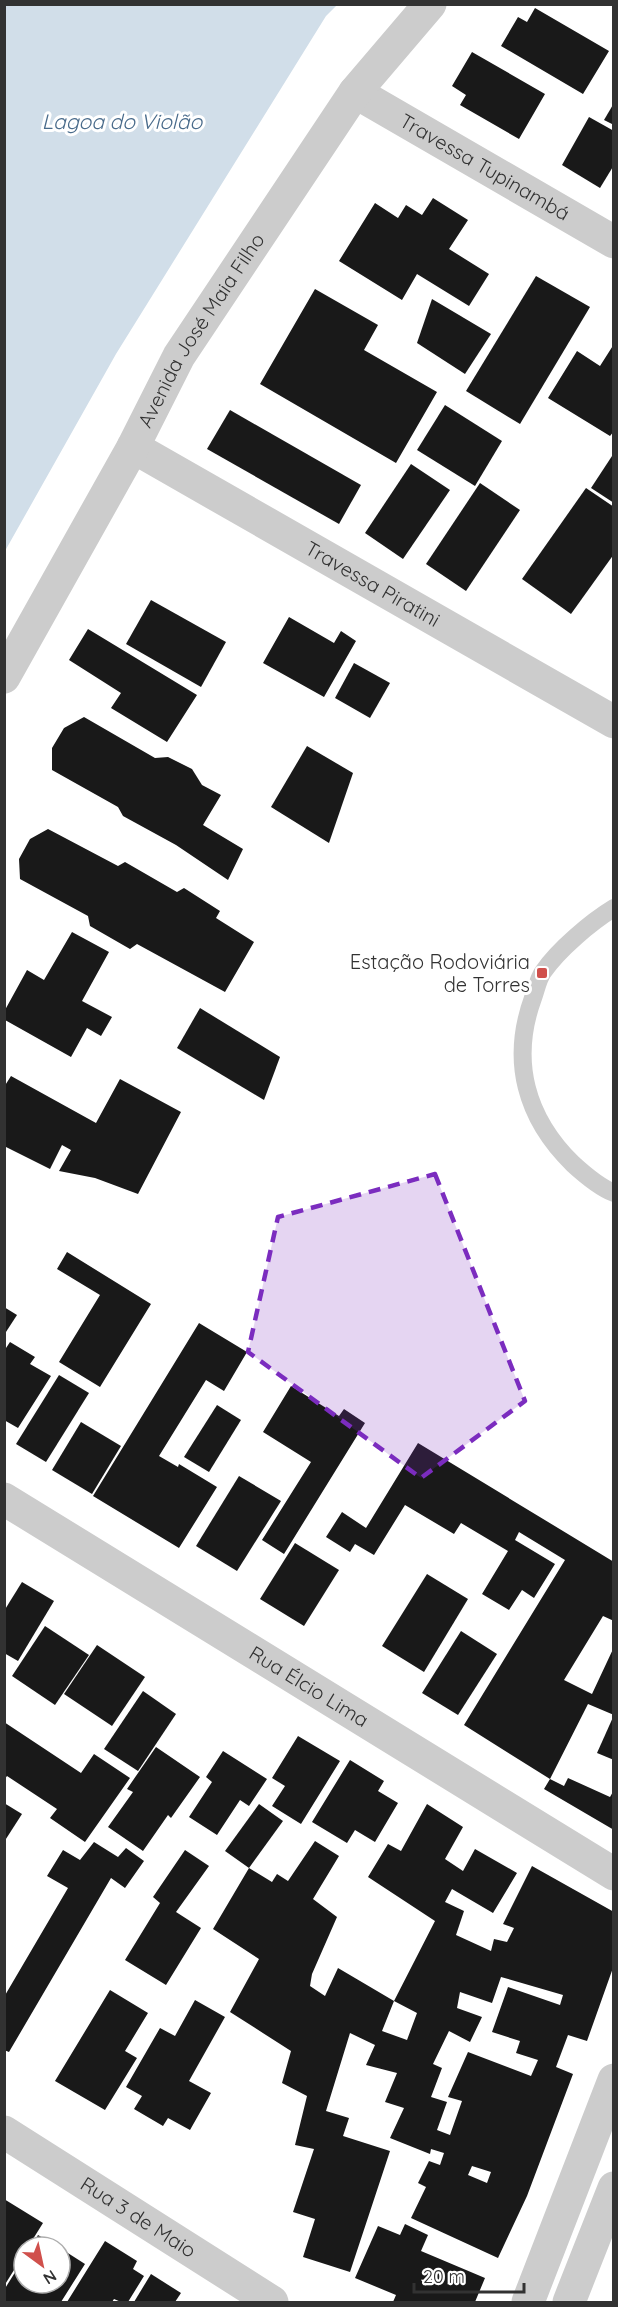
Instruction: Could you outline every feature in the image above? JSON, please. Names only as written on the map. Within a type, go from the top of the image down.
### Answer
[{"type":"street","name":"Avenida José Maia Filho","points":[[4,677],[133,447],[179,356],[355,92],[430,4]]},
{"type":"street","name":"Travessa Tupinambá","points":[[355,92],[614,242]]},
{"type":"street","name":"Travessa Piratini","points":[[133,447],[614,722]]},
{"type":"street","name":"Rua Élcio Lima","points":[[4,1498],[614,1874]]},
{"type":"street","points":[[528,2302],[614,2080]]},
{"type":"street","name":"Rua 3 de Maio","points":[[4,2132],[272,2302]]},
{"type":"street","points":[[569,2302],[614,2188]]},
{"type":"lane","points":[[614,908],[597,918],[569,943],[543,973],[529,1009],[522,1044],[524,1082],[534,1112],[561,1152],[605,1190],[614,1193]]},
{"type":"highlighted area","points":[[435,1174],[525,1401],[421,1478],[248,1352],[278,1217]]},
{"type":"water","name":"Lagoa do Violão","points":[[5,4],[337,5],[326,16],[116,354],[5,551]]},
{"type":"building","points":[[535,8],[609,51],[583,94],[501,46],[518,17],[527,22]]},
{"type":"building","points":[[472,52],[545,94],[519,139],[460,105],[466,95],[452,86]]},
{"type":"building","points":[[614,103],[614,125],[604,120]]},
{"type":"building","points":[[589,117],[614,131],[614,165],[600,188],[562,165]]},
{"type":"building","points":[[433,198],[468,220],[449,249],[489,274],[469,306],[417,274],[402,300],[339,261],[375,203],[398,218],[406,205],[422,215]]},
{"type":"building","points":[[536,276],[590,307],[520,424],[466,391]]},
{"type":"building","points":[[315,289],[378,325],[364,350],[437,392],[396,463],[260,384]]},
{"type":"building","points":[[432,299],[491,334],[465,374],[417,343]]},
{"type":"building","points":[[614,344],[614,431],[610,436],[548,398],[577,351],[600,366]]},
{"type":"building","points":[[445,405],[502,441],[475,486],[417,450]]},
{"type":"building","points":[[230,410],[361,485],[339,524],[207,449]]},
{"type":"building","points":[[614,453],[614,503],[591,488]]},
{"type":"building","points":[[411,464],[450,490],[403,559],[365,533]]},
{"type":"building","points":[[480,483],[520,510],[466,591],[426,564]]},
{"type":"building","points":[[586,488],[614,507],[614,554],[571,614],[522,579]]},
{"type":"building","points":[[151,600],[226,642],[201,687],[126,644]]},
{"type":"building","points":[[289,617],[334,643],[341,631],[356,641],[324,697],[263,663]]},
{"type":"building","points":[[88,629],[197,695],[167,742],[111,708],[121,693],[69,660]]},
{"type":"building","points":[[354,663],[390,683],[370,718],[335,698]]},
{"type":"building","points":[[84,717],[155,758],[168,757],[192,769],[202,785],[221,795],[203,825],[243,849],[228,880],[176,845],[123,816],[118,807],[52,770],[52,748],[64,728]]},
{"type":"building","points":[[307,746],[353,773],[329,843],[271,807]]},
{"type":"building","points":[[48,829],[118,866],[125,862],[177,892],[184,888],[220,911],[216,918],[254,942],[225,992],[137,944],[130,949],[90,926],[88,916],[20,879],[19,859],[30,839]]},
{"type":"building","points":[[72,932],[109,952],[82,1001],[112,1017],[101,1036],[87,1028],[71,1057],[5,1020],[5,1010],[27,970],[44,980]]},
{"type":"building","points":[[200,1008],[280,1057],[264,1100],[177,1048]]},
{"type":"building","points":[[11,1076],[96,1123],[120,1079],[181,1112],[138,1194],[95,1178],[59,1171],[71,1150],[62,1145],[50,1169],[4,1146],[4,1087]]},
{"type":"building","points":[[67,1252],[151,1304],[100,1387],[59,1362],[100,1295],[57,1269]]},
{"type":"building","points":[[4,1307],[17,1315],[4,1335]]},
{"type":"building","points":[[199,1323],[247,1352],[224,1391],[206,1380],[159,1456],[178,1467],[179,1464],[217,1487],[179,1548],[93,1496]]},
{"type":"building","points":[[10,1342],[35,1357],[30,1364],[51,1376],[18,1428],[4,1420],[4,1351]]},
{"type":"building","points":[[59,1375],[89,1393],[46,1462],[16,1444]]},
{"type":"building","points":[[291,1386],[339,1416],[344,1409],[365,1423],[284,1554],[262,1540],[311,1462],[263,1432]]},
{"type":"building","points":[[217,1405],[241,1420],[209,1472],[184,1457]]},
{"type":"building","points":[[81,1422],[121,1446],[92,1494],[52,1470]]},
{"type":"building","points":[[418,1443],[614,1562],[614,1621],[603,1616],[564,1680],[592,1694],[614,1647],[614,1715],[588,1704],[550,1779],[464,1725],[565,1560],[519,1532],[515,1540],[555,1564],[534,1598],[522,1590],[509,1610],[482,1594],[508,1551],[461,1523],[454,1534],[405,1505],[374,1555],[355,1544],[350,1552],[326,1537],[342,1512],[366,1528]]},
{"type":"building","points":[[239,1476],[281,1501],[237,1571],[196,1546]]},
{"type":"building","points":[[295,1543],[339,1570],[304,1626],[260,1599]]},
{"type":"building","points":[[427,1574],[468,1599],[424,1672],[382,1646]]},
{"type":"building","points":[[22,1582],[54,1601],[18,1661],[4,1653],[4,1611]]},
{"type":"building","points":[[45,1626],[89,1655],[55,1705],[12,1676]]},
{"type":"building","points":[[461,1631],[497,1654],[458,1715],[422,1693]]},
{"type":"building","points":[[97,1645],[145,1677],[112,1726],[64,1694]]},
{"type":"building","points":[[143,1691],[176,1714],[138,1771],[104,1749]]},
{"type":"building","points":[[614,1715],[614,1760],[597,1753]]},
{"type":"building","points":[[4,1722],[81,1773],[94,1754],[130,1778],[85,1842],[50,1818],[57,1809],[7,1776],[4,1780]]},
{"type":"building","points":[[298,1736],[340,1761],[301,1824],[272,1806],[285,1786],[272,1778]]},
{"type":"building","points":[[156,1747],[200,1777],[171,1818],[168,1815],[143,1851],[108,1827],[133,1792],[127,1789]]},
{"type":"building","points":[[223,1751],[267,1779],[249,1806],[240,1800],[217,1835],[189,1817],[212,1782],[206,1777]]},
{"type":"building","points":[[350,1760],[384,1781],[378,1791],[398,1803],[375,1842],[355,1830],[347,1843],[312,1822]]},
{"type":"building","points":[[568,1778],[610,1797],[614,1790],[614,1830],[544,1789],[550,1779],[564,1786]]},
{"type":"building","points":[[4,1803],[22,1814],[4,1842]]},
{"type":"building","points":[[259,1804],[283,1821],[249,1868],[225,1851]]},
{"type":"building","points":[[427,1804],[463,1827],[445,1859],[463,1871],[475,1849],[517,1873],[493,1913],[452,1889],[445,1902],[464,1911],[456,1935],[491,1951],[494,1939],[507,1942],[514,1928],[503,1924],[532,1866],[614,1912],[614,1965],[587,2041],[568,2035],[556,2067],[573,2074],[527,2196],[498,2258],[411,2218],[426,2187],[418,2183],[429,2161],[440,2165],[444,2153],[431,2149],[430,2154],[390,2138],[404,2108],[385,2102],[397,2073],[366,2065],[375,2045],[350,2033],[326,2111],[349,2118],[343,2136],[390,2151],[350,2272],[303,2257],[315,2219],[293,2212],[314,2149],[295,2145],[307,2096],[282,2083],[291,2051],[230,2012],[259,1959],[213,1929],[249,1868],[272,1882],[277,1874],[288,1881],[315,1841],[339,1856],[313,1899],[337,1917],[312,1974],[310,1986],[325,1996],[338,1968],[394,2001],[435,1921],[368,1877],[388,1844],[401,1851]],"holes":[[[501,1977],[563,1995],[560,2005],[508,1987],[492,2032],[520,2041],[516,2053],[538,2060],[531,2076],[468,2052],[448,2097],[462,2101],[450,2135],[437,2130],[447,2102],[431,2097],[442,2068],[433,2064],[449,2031],[470,2042],[482,2017],[457,2008],[460,1992],[492,2003]],[[394,2001],[417,2013],[407,2040],[382,2031]],[[472,2166],[491,2172],[487,2183],[468,2175]]]},
{"type":"building","points":[[94,1842],[118,1857],[126,1848],[144,1861],[125,1888],[111,1878],[9,2052],[4,2050],[4,1997],[68,1888],[47,1876],[63,1850],[80,1860]]},
{"type":"building","points":[[185,1850],[209,1866],[176,1912],[201,1928],[166,1985],[125,1960],[160,1903],[153,1897]]},
{"type":"building","points":[[110,1990],[148,2013],[125,2051],[137,2058],[105,2110],[55,2081]]},
{"type":"building","points":[[195,2000],[225,2017],[189,2081],[211,2093],[190,2130],[168,2118],[163,2126],[134,2109],[142,2096],[126,2087],[160,2028],[175,2036]]},
{"type":"building","points":[[4,2199],[43,2223],[36,2235],[12,2235],[12,2273],[4,2286]]},
{"type":"building","points":[[405,2224],[428,2235],[421,2251],[485,2278],[475,2302],[393,2302],[396,2295],[355,2278],[378,2226],[400,2235]]},
{"type":"building","points":[[105,2241],[137,2261],[133,2269],[144,2276],[128,2302],[114,2299],[112,2302],[67,2302]]},
{"type":"building","points":[[72,2256],[85,2264],[72,2285]]},
{"type":"building","points":[[151,2274],[181,2293],[175,2302],[134,2302]]},
{"type":"building","points":[[12,2277],[12,2295],[65,2295],[61,2302],[4,2302],[4,2290]]},
{"type":"place","name":"Estação Rodoviária de Torres","points":[[542,973]]}]
